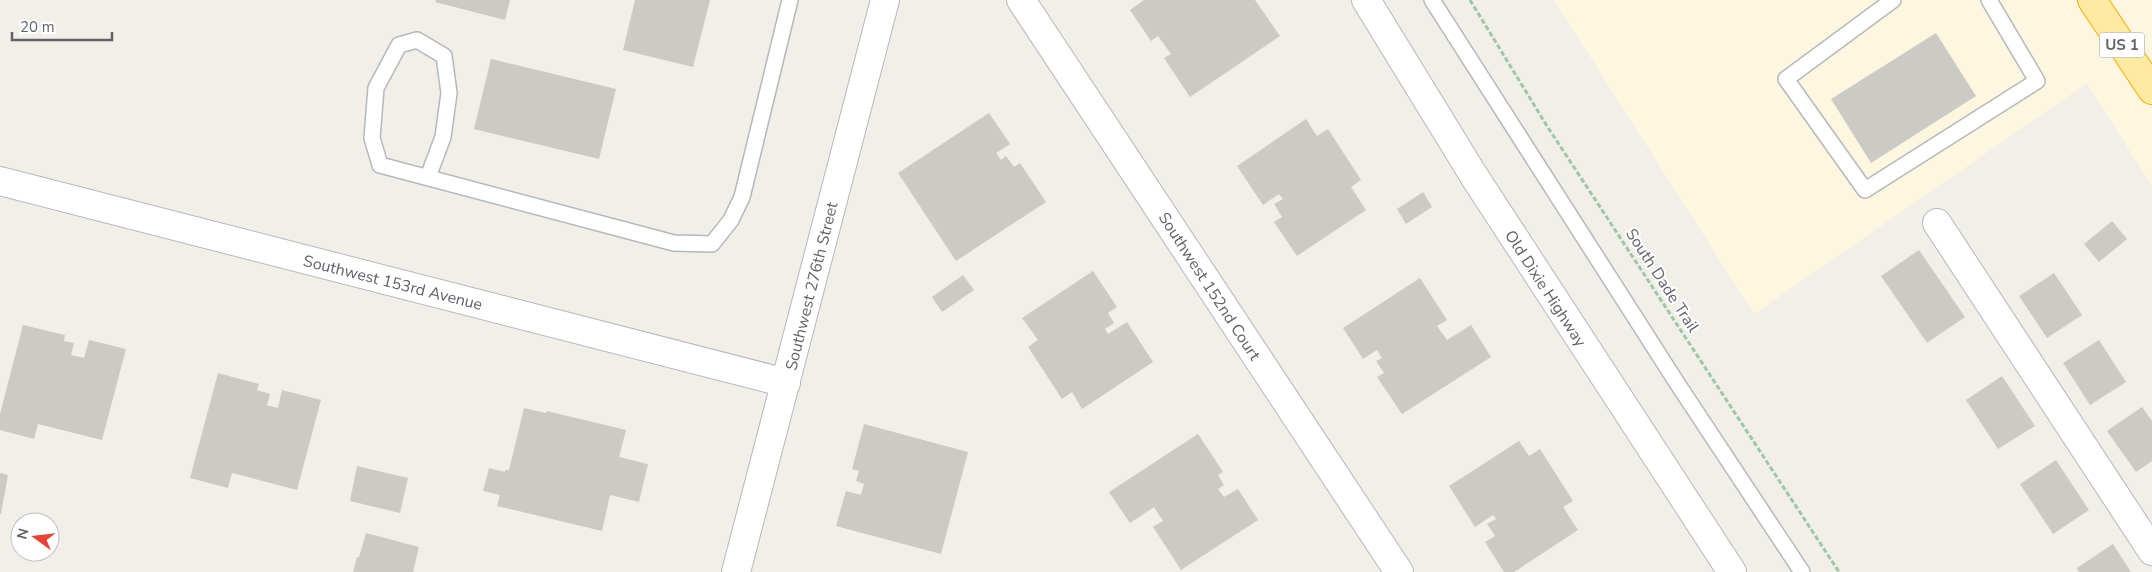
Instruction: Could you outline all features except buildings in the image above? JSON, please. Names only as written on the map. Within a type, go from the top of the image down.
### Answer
[{"type":"highway","name":"US 1","points":[[2092,0],[2152,90]]},
{"type":"street","name":"Southwest 276th Street","points":[[736,572],[885,0]]},
{"type":"street","name":"Southwest 152nd Court","points":[[1021,0],[1399,572]]},
{"type":"street","name":"Old Dixie Highway","points":[[1366,0],[1474,176],[1732,572]]},
{"type":"street","name":"Southwest 153rd Avenue","points":[[0,181],[786,383]]},
{"type":"street","points":[[1937,223],[2152,551]]},
{"type":"lane","points":[[428,177],[443,137],[449,93],[444,56],[417,40],[400,45],[376,88],[372,138],[380,165],[674,242],[712,244],[731,220],[742,196],[790,0]]},
{"type":"lane","points":[[1432,0],[1677,383],[1802,572]]},
{"type":"lane","points":[[1893,0],[1786,79],[1865,190],[2037,81],[1989,0]]},
{"type":"path","name":"South Dade Trail","points":[[1470,0],[1547,126],[1839,572]]},
{"type":"shaded area","points":[[1554,0],[2152,0],[2152,186],[2087,83],[1754,314]]}]
